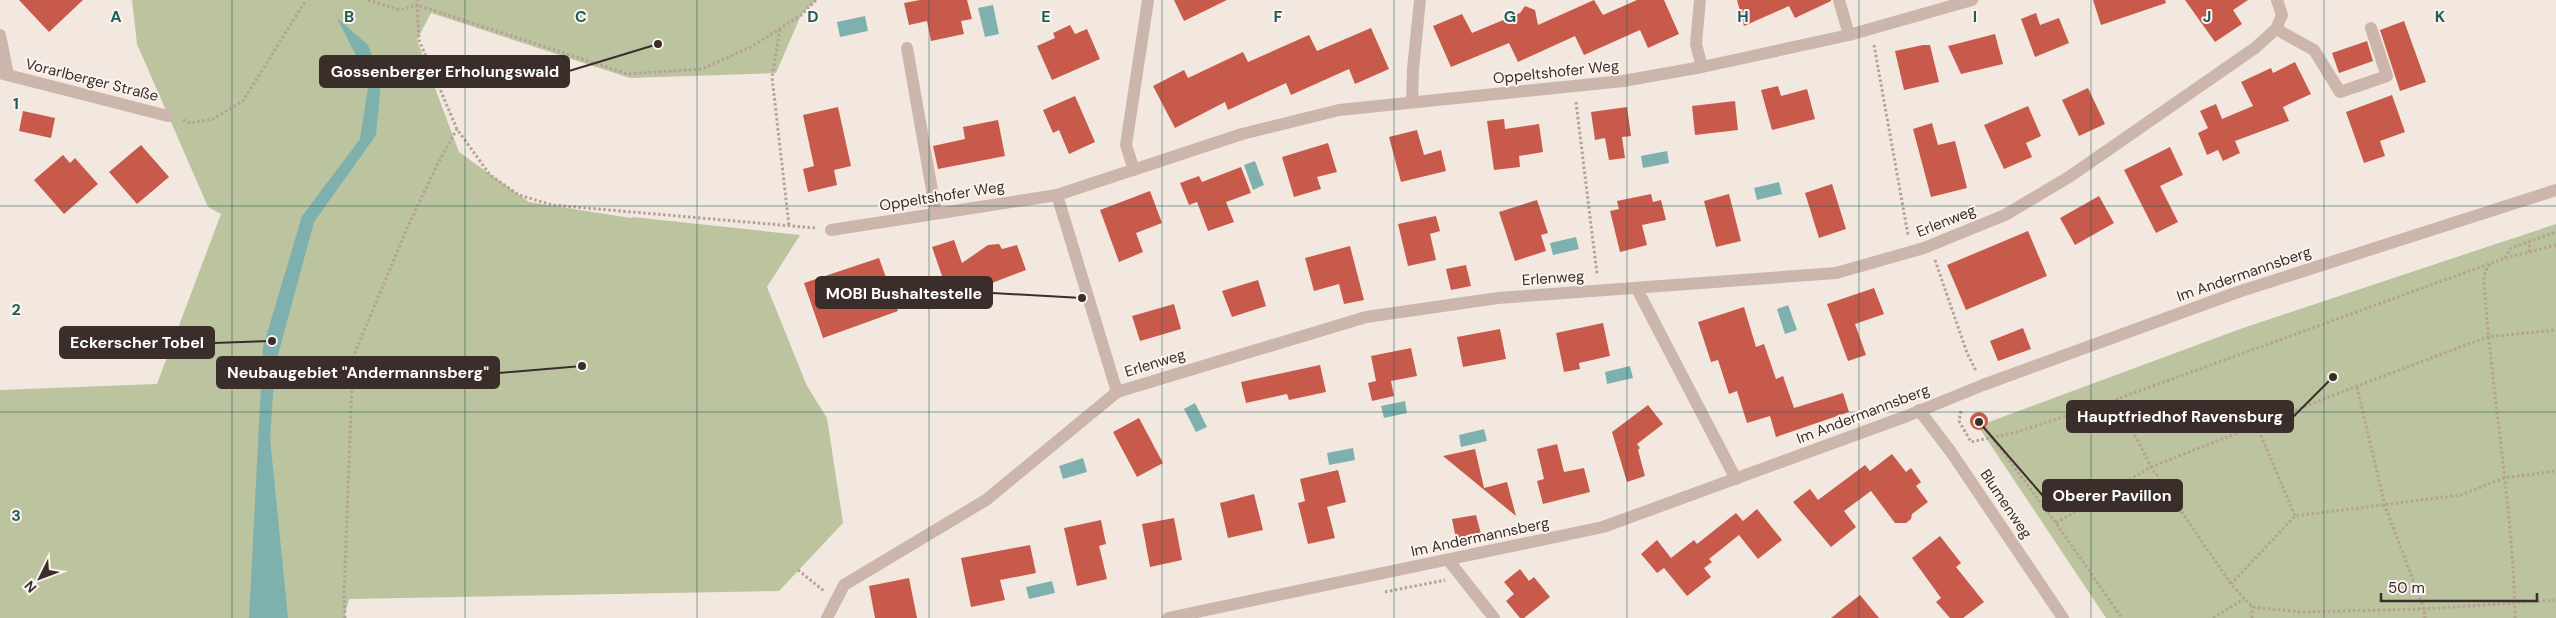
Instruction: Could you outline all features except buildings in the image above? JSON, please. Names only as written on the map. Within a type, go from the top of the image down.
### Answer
[{"type":"street","points":[[1134,170],[1126,145],[1148,0]]},
{"type":"street","points":[[1412,102],[1413,69],[1420,0]]},
{"type":"street","points":[[1700,0],[1696,44],[1702,67]]},
{"type":"street","points":[[1839,0],[1850,35]]},
{"type":"street","name":"Oppeltshofer Weg","points":[[831,230],[1057,194],[1242,134],[1340,110],[1623,81],[1702,67],[1850,35],[1972,0]]},
{"type":"street","points":[[2277,0],[2282,15],[2276,29],[2314,50],[2340,92],[2387,76],[2371,28]]},
{"type":"street","name":"Erlenweg","points":[[827,618],[844,585],[986,500],[1117,392],[1366,318],[1498,298],[1836,273],[1930,245],[2005,215],[2069,177],[2247,53],[2276,29]]},
{"type":"street","name":"Vorarlberger Straße","points":[[0,36],[4,74],[28,82],[168,116]]},
{"type":"street","points":[[907,48],[936,213]]},
{"type":"street","name":"Im Andermannsberg","points":[[1168,618],[1603,527],[2238,292],[2556,190]]},
{"type":"street","points":[[1057,194],[1117,392]]},
{"type":"street","points":[[1637,289],[1736,479]]},
{"type":"street","name":"Blumenweg","points":[[1919,410],[1950,452],[2063,618]]},
{"type":"street","points":[[1449,560],[1494,618]]},
{"type":"path","points":[[168,116],[190,123],[214,119],[243,101],[306,0]]},
{"type":"path","points":[[368,0],[400,10],[416,5],[628,74],[702,69],[751,47],[801,16],[816,0]]},
{"type":"path","points":[[418,0],[416,5],[419,40],[457,129],[490,175],[519,195],[552,205],[831,230]]},
{"type":"path","points":[[780,29],[772,77],[789,226]]},
{"type":"path","points":[[1871,29],[1906,226]]},
{"type":"path","points":[[1573,86],[1579,114],[1597,277]]},
{"type":"path","points":[[345,618],[344,597],[352,357],[436,165],[457,129]]},
{"type":"path","points":[[2505,258],[2511,248],[2556,232]]},
{"type":"path","points":[[2529,252],[2530,241]]},
{"type":"path","points":[[1930,245],[1967,353],[1983,385]]},
{"type":"path","points":[[1964,407],[1960,413],[1959,421],[1971,442],[2014,432],[2117,399],[2505,258],[2556,245]]},
{"type":"path","points":[[2491,264],[2485,271],[2484,279],[2487,337],[2504,478],[2515,618]]},
{"type":"path","points":[[2056,523],[2151,467],[2357,386],[2487,337],[2556,330]]},
{"type":"path","points":[[2357,386],[2385,506],[2424,609],[2425,618]]},
{"type":"path","points":[[2117,399],[2151,467],[2231,584],[2252,607],[2300,612],[2424,609],[2556,600]]},
{"type":"path","points":[[2257,426],[2295,516]]},
{"type":"path","points":[[1985,428],[2056,523],[2122,618]]},
{"type":"path","points":[[2231,584],[2295,516],[2461,495],[2504,478],[2556,471]]},
{"type":"path","points":[[798,570],[821,590],[838,596]]},
{"type":"path","points":[[2212,618],[2244,599]]},
{"type":"path","points":[[2252,607],[2252,618]]},
{"type":"green space","points":[[132,0],[816,0],[801,15],[776,73],[630,78],[431,13],[417,40],[459,152],[529,202],[631,218],[800,235],[767,287],[807,386],[827,418],[843,523],[779,591],[349,599],[344,618],[0,618],[0,390],[157,384],[221,214],[208,207],[137,44]]},
{"type":"green space","points":[[2556,224],[2556,618],[2106,618],[1978,426],[2243,328]]},
{"type":"water","points":[[993,5],[999,34],[985,37],[978,8]]},
{"type":"water","points":[[865,16],[868,31],[840,37],[837,22]]},
{"type":"water","points":[[337,18],[368,45],[381,81],[376,135],[314,222],[275,366],[270,438],[288,618],[249,618],[263,347],[302,216],[360,139],[369,81]]},
{"type":"water","points":[[1667,151],[1669,163],[1643,168],[1641,156]]},
{"type":"water","points":[[1255,161],[1264,185],[1253,190],[1244,165]]},
{"type":"water","points":[[1779,182],[1782,194],[1757,200],[1754,188]]},
{"type":"water","points":[[1576,237],[1579,249],[1553,255],[1550,243]]},
{"type":"water","points":[[1788,305],[1797,330],[1785,334],[1777,309]]},
{"type":"water","points":[[1630,366],[1633,378],[1607,384],[1605,372]]},
{"type":"water","points":[[1405,401],[1407,413],[1384,418],[1381,406]]},
{"type":"water","points":[[1195,403],[1207,427],[1196,432],[1184,409]]},
{"type":"water","points":[[1484,429],[1487,441],[1461,447],[1459,435]]},
{"type":"water","points":[[1353,448],[1355,460],[1329,465],[1327,453]]},
{"type":"water","points":[[1083,458],[1087,472],[1063,479],[1059,466]]},
{"type":"water","points":[[1052,581],[1055,593],[1029,599],[1026,587]]},
{"type":"place","name":"Gossenberger Erholungswald","points":[[658,44]]},
{"type":"place","name":"MOBI Bushaltestelle","points":[[1082,298]]},
{"type":"place","name":"Eckerscher Tobel","points":[[272,341]]},
{"type":"place","name":"Neubaugebiet \"Andermannsberg\"","points":[[582,366]]},
{"type":"place","name":"Hauptfriedhof Ravensburg","points":[[2333,377]]},
{"type":"place","name":"Oberer Pavillon","points":[[1979,422]]}]
